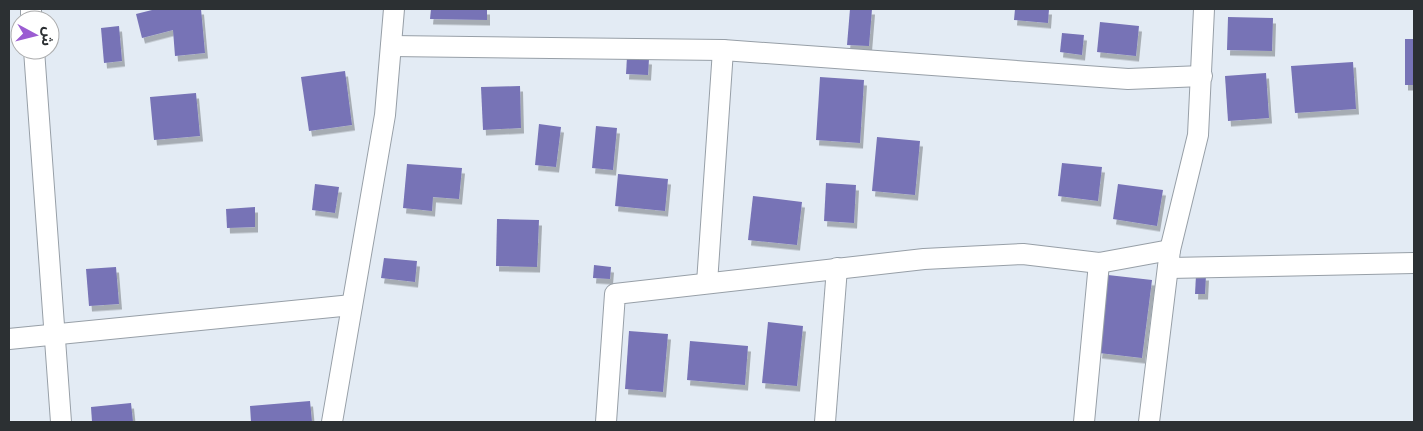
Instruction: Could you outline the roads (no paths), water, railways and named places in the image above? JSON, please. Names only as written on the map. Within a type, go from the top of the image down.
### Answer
[{"type":"street","points":[[332,422],[385,115],[394,9]]},
{"type":"street","points":[[1149,422],[1169,259],[1198,135],[1204,9]]},
{"type":"street","points":[[391,46],[723,50],[1128,79],[1202,76]]},
{"type":"street","points":[[707,283],[723,50]]},
{"type":"street","points":[[35,60],[61,422]]},
{"type":"street","points":[[606,422],[615,294],[924,259],[1023,254],[1099,262],[1169,259],[1414,263]]},
{"type":"street","points":[[1084,422],[1099,262]]},
{"type":"street","points":[[825,422],[837,268]]},
{"type":"street","points":[[9,339],[352,305]]}]
